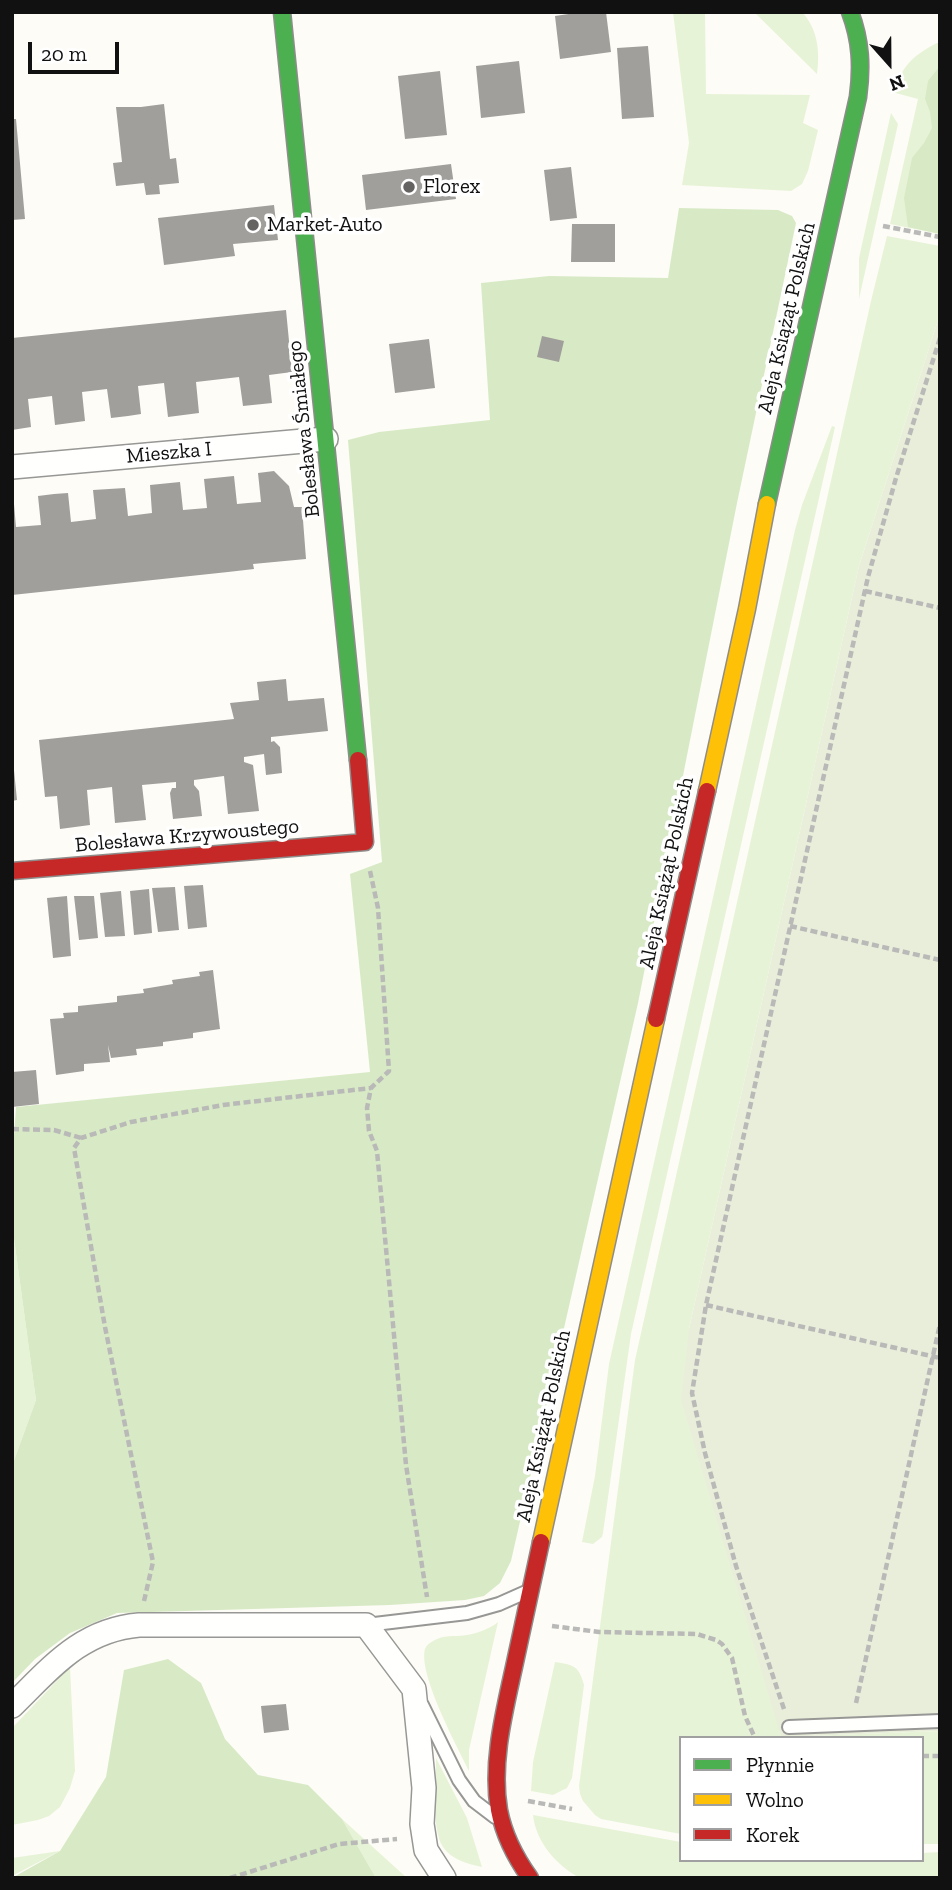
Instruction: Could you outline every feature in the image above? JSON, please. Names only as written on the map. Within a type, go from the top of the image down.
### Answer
[{"type":"street","name":"Bolesława Śmiałego","points":[[282,12],[365,842]]},
{"type":"street","name":"Aleja Książąt Polskich","points":[[530,1878],[514,1855],[502,1824],[498,1796],[499,1742],[523,1622],[744,623],[763,519],[858,97],[862,68],[861,48],[850,12]]},
{"type":"street","name":"Mieszka I","points":[[12,467],[326,439]]},
{"type":"street","name":"Bolesława Krzywoustego","points":[[12,871],[365,842]]},
{"type":"street","points":[[12,1706],[76,1646],[119,1627],[366,1625],[414,1689],[424,1788],[422,1824],[426,1850],[444,1878]]},
{"type":"lane","points":[[366,1625],[467,1613],[530,1591]]},
{"type":"lane","points":[[414,1689],[459,1780],[474,1801],[502,1824]]},
{"type":"lane","points":[[789,1727],[940,1721]]},
{"type":"path","points":[[883,226],[940,237]]},
{"type":"path","points":[[789,1727],[736,1566],[705,1453],[692,1393],[706,1305],[865,592],[896,478],[940,338]]},
{"type":"path","points":[[865,592],[940,608]]},
{"type":"path","points":[[12,1129],[54,1130],[81,1138],[131,1122],[223,1105],[371,1088],[389,1071],[378,908],[365,842]]},
{"type":"path","points":[[790,926],[940,960]]},
{"type":"path","points":[[371,1088],[369,1131],[377,1151],[406,1465],[431,1617]]},
{"type":"path","points":[[81,1138],[74,1148],[105,1327],[153,1562],[139,1625]]},
{"type":"path","points":[[706,1305],[940,1358]]},
{"type":"path","points":[[851,1724],[940,1324]]},
{"type":"path","points":[[523,1622],[599,1632],[697,1634],[716,1640],[732,1658],[745,1716],[754,1736]]},
{"type":"path","points":[[498,1796],[572,1809]]},
{"type":"path","points":[[230,1878],[339,1844],[397,1839],[422,1824]]},
{"type":"green space","points":[[673,12],[705,12],[706,94],[810,95],[803,123],[818,130],[802,184],[791,191],[682,185],[689,143]]},
{"type":"green space","points":[[754,12],[802,12],[812,26],[817,41],[817,74]]},
{"type":"green space","points":[[940,43],[940,234],[890,224],[918,99],[892,92],[909,63]]},
{"type":"green space","points":[[940,66],[940,234],[908,227],[904,198],[912,158],[932,128],[925,99],[928,81]]},
{"type":"green space","points":[[891,113],[898,124],[859,299],[859,258]]},
{"type":"green space","points":[[679,208],[778,210],[792,216],[796,223],[737,503],[638,1003],[511,1561],[500,1583],[484,1596],[465,1600],[390,1605],[117,1613],[70,1633],[35,1659],[12,1683],[12,1466],[36,1400],[12,1224],[16,1107],[370,1072],[350,874],[382,862],[348,440],[379,432],[490,420],[481,283],[549,276],[668,278]]},
{"type":"green space","points":[[887,236],[940,246],[940,314],[859,566],[689,1329],[781,1736],[679,1736],[679,1834],[601,1819],[583,1801],[579,1786],[635,1360]]},
{"type":"green space","points":[[940,314],[940,1731],[781,1736],[681,1400],[689,1329],[859,566]]},
{"type":"green space","points":[[832,426],[835,427],[631,1334],[603,1533],[593,1544],[582,1542],[595,1476],[609,1364],[795,530]]},
{"type":"green space","points":[[12,1224],[36,1400],[12,1466]]},
{"type":"green space","points":[[498,1622],[469,1750],[469,1771],[433,1692],[424,1660],[425,1649],[440,1638],[474,1634]]},
{"type":"green space","points":[[168,1659],[201,1683],[225,1739],[258,1775],[308,1785],[342,1819],[376,1878],[12,1878],[60,1851],[106,1777],[124,1670]]},
{"type":"green space","points":[[555,1662],[574,1667],[580,1673],[584,1685],[572,1778],[567,1788],[553,1795],[531,1791],[533,1762]]},
{"type":"green space","points":[[70,1667],[75,1771],[70,1788],[60,1807],[49,1816],[12,1825],[12,1728]]},
{"type":"green space","points":[[940,1731],[940,1844],[924,1844],[924,1736],[808,1736]]},
{"type":"green space","points":[[436,1758],[467,1818],[482,1867],[451,1855],[439,1839],[435,1791]]},
{"type":"green space","points":[[533,1815],[679,1842],[679,1862],[924,1862],[924,1853],[940,1852],[940,1878],[580,1878],[549,1852],[535,1825]]},
{"type":"green space","points":[[342,1819],[407,1878],[376,1878]]},
{"type":"green space","points":[[60,1851],[12,1876],[12,1858]]},
{"type":"building","points":[[606,12],[611,52],[560,59],[555,16]]},
{"type":"building","points":[[648,46],[654,117],[622,119],[617,48]]},
{"type":"building","points":[[519,61],[525,113],[481,118],[476,66]]},
{"type":"building","name":"Florex","points":[[440,71],[447,135],[405,139],[398,76]]},
{"type":"building","points":[[164,104],[170,159],[176,158],[179,183],[159,185],[160,194],[146,195],[144,183],[116,186],[113,163],[122,162],[116,107]]},
{"type":"building","points":[[12,119],[16,119],[25,219],[12,220]]},
{"type":"building","name":"Florex","points":[[451,164],[456,199],[366,210],[362,175]]},
{"type":"building","points":[[571,167],[577,218],[550,221],[544,170]]},
{"type":"building","points":[[274,205],[278,240],[233,244],[235,256],[164,265],[158,218]]},
{"type":"building","points":[[572,224],[615,224],[615,262],[571,262]]},
{"type":"building","points":[[286,310],[292,372],[269,375],[272,403],[243,406],[239,377],[196,382],[199,413],[168,417],[164,383],[138,386],[141,414],[111,418],[107,389],[82,392],[85,421],[55,425],[52,396],[28,399],[31,427],[12,430],[12,338]]},
{"type":"building","points":[[542,336],[564,341],[559,362],[537,357]]},
{"type":"building","points":[[429,339],[435,388],[395,393],[389,344]]},
{"type":"building","points":[[274,471],[289,486],[294,507],[302,507],[306,559],[253,564],[254,569],[12,595],[12,504],[16,527],[41,525],[38,496],[54,494],[68,493],[71,522],[96,519],[93,490],[125,488],[128,516],[152,513],[150,485],[180,482],[183,510],[207,508],[204,479],[234,476],[237,504],[261,502],[258,473]]},
{"type":"building","points":[[286,679],[288,701],[324,698],[328,731],[271,737],[271,742],[274,741],[280,747],[282,773],[266,775],[264,754],[244,757],[244,762],[253,765],[259,811],[228,814],[224,776],[194,780],[199,791],[202,816],[173,819],[170,793],[172,788],[176,788],[176,782],[142,785],[146,820],[115,823],[112,787],[87,790],[90,825],[60,829],[57,796],[45,797],[39,740],[234,719],[230,703],[259,700],[257,682]]},
{"type":"building","points":[[12,770],[17,800],[12,801]]},
{"type":"building","points":[[203,885],[207,927],[188,929],[184,886]]},
{"type":"building","points":[[175,887],[179,930],[158,932],[152,888]]},
{"type":"building","points":[[149,889],[152,933],[134,935],[130,891]]},
{"type":"building","points":[[121,891],[125,936],[105,937],[100,893]]},
{"type":"building","points":[[67,896],[71,956],[53,958],[47,898]]},
{"type":"building","points":[[74,896],[94,896],[98,938],[79,940]]},
{"type":"building","points":[[213,970],[220,1029],[193,1033],[193,1038],[163,1042],[163,1046],[136,1049],[137,1055],[111,1058],[108,1045],[110,1062],[84,1064],[84,1071],[56,1075],[50,1019],[64,1018],[63,1013],[78,1012],[78,1006],[117,1002],[117,996],[144,993],[143,989],[173,984],[172,980],[200,976],[199,972]]},
{"type":"building","points":[[36,1070],[39,1104],[12,1107],[12,1072]]},
{"type":"building","points":[[286,1704],[289,1730],[264,1733],[261,1706]]},
{"type":"traffic: fast","points":[[282,12],[358,760]]},
{"type":"traffic: fast","points":[[767,504],[858,97],[860,54],[850,12]]},
{"type":"traffic: slow","points":[[707,791],[767,504]]},
{"type":"traffic: slow","points":[[541,1542],[656,1019]]},
{"type":"traffic: jam","points":[[12,871],[365,842],[358,760]]},
{"type":"traffic: jam","points":[[656,1019],[707,791]]},
{"type":"traffic: jam","points":[[530,1878],[504,1829],[499,1810],[497,1774],[503,1720],[541,1542]]},
{"type":"place","name":"Florex","points":[[409,187]]},
{"type":"place","name":"Market-Auto","points":[[253,225]]}]
